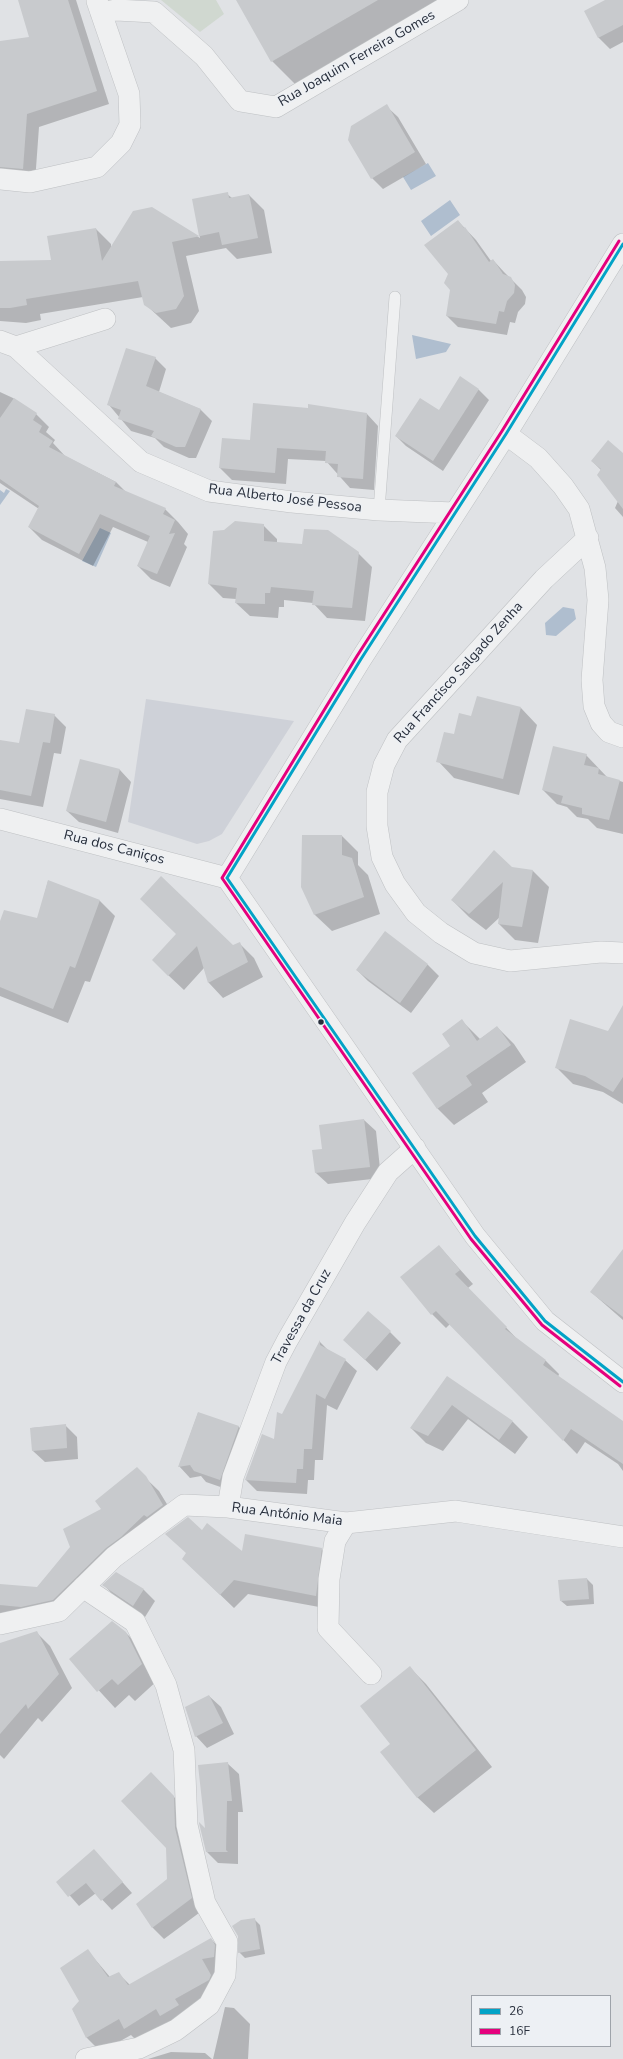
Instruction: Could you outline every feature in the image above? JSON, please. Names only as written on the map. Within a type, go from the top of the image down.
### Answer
[{"type":"street","name":"Rua Joaquim Ferreira Gomes","points":[[99,6],[116,10],[154,12],[204,56],[240,102],[276,107],[458,0]]},
{"type":"street","points":[[0,179],[30,182],[97,168],[121,143],[130,125],[129,94],[99,6]]},
{"type":"street","points":[[623,244],[506,434],[361,659],[227,878],[475,1236],[545,1321],[623,1382]]},
{"type":"street","points":[[8,344],[105,319]]},
{"type":"street","name":"Rua Alberto José Pessoa","points":[[8,344],[141,462],[209,491],[292,502],[379,510],[454,513]]},
{"type":"street","points":[[506,434],[538,458],[564,486],[579,509],[595,568],[598,600],[592,680],[594,706],[600,723],[609,732],[623,737]]},
{"type":"street","name":"Rua Francisco Salgado Zenha","points":[[588,538],[544,579],[397,740],[384,765],[377,792],[376,826],[382,857],[395,884],[416,913],[441,933],[474,953],[510,961],[601,952],[623,953]]},
{"type":"street","name":"Rua dos Caniços","points":[[0,819],[227,878]]},
{"type":"street","name":"Travessa da Cruz","points":[[228,1507],[233,1477],[276,1362],[355,1223],[388,1172],[415,1148]]},
{"type":"street","name":"Rua António Maia","points":[[7,1623],[59,1611],[114,1557],[184,1505],[228,1507],[346,1523],[456,1510],[623,1537]]},
{"type":"street","points":[[346,1523],[335,1541],[329,1579],[328,1628],[371,1674]]},
{"type":"street","points":[[83,1587],[136,1622],[166,1685],[184,1750],[187,1825],[205,1903],[227,1942],[225,1975],[209,2005],[176,2030],[139,2048],[86,2059]]},
{"type":"lane","points":[[379,510],[395,297]]},
{"type":"shaded area","points":[[161,0],[216,0],[224,14],[200,32]]},
{"type":"shaded area","points":[[146,699],[294,721],[222,834],[209,841],[197,844],[128,822]]},
{"type":"water","points":[[428,163],[436,176],[411,190],[403,177]]},
{"type":"water","points":[[450,200],[460,215],[431,236],[421,221]]},
{"type":"water","points":[[412,335],[451,344],[446,352],[416,359]]},
{"type":"water","points":[[6,489],[10,491],[0,505],[0,490],[4,493]]},
{"type":"water","points":[[100,528],[111,533],[96,567],[82,561]]},
{"type":"water","points":[[563,607],[574,609],[576,619],[556,636],[546,635],[545,623]]},
{"type":"building","points":[[18,0],[68,0],[97,91],[27,114],[23,169],[0,167],[0,41],[29,37]]},
{"type":"building","points":[[236,0],[378,0],[271,62]]},
{"type":"building","points":[[605,0],[623,0],[623,25],[598,38],[584,11]]},
{"type":"building","points":[[387,104],[415,152],[371,179],[348,140],[351,126]]},
{"type":"building","points":[[228,192],[229,198],[249,194],[258,238],[222,245],[219,232],[172,242],[184,296],[176,309],[156,313],[144,305],[138,281],[26,299],[27,305],[0,308],[0,261],[51,260],[47,236],[96,228],[102,261],[133,211],[152,207],[199,236],[192,199]]},
{"type":"building","points":[[458,220],[464,228],[465,227],[489,262],[493,259],[503,274],[511,277],[515,285],[514,293],[507,301],[504,312],[499,311],[496,324],[446,316],[450,290],[444,283],[448,274],[424,245]]},
{"type":"building","points":[[126,348],[156,357],[146,386],[201,409],[185,447],[176,447],[151,436],[154,431],[118,419],[121,410],[107,405]]},
{"type":"building","points":[[460,376],[479,389],[433,461],[395,436],[420,398],[439,410]]},
{"type":"building","points":[[14,398],[37,413],[33,420],[42,426],[39,432],[53,441],[49,447],[116,482],[114,486],[166,508],[163,514],[175,520],[169,534],[175,533],[157,574],[137,566],[150,536],[100,514],[79,554],[28,527],[39,506],[0,479],[0,418]]},
{"type":"building","points":[[253,403],[308,408],[308,404],[367,413],[363,479],[337,477],[338,464],[325,463],[326,451],[277,448],[275,473],[219,468],[222,438],[250,440]]},
{"type":"building","points":[[608,440],[623,453],[623,509],[597,475],[601,469],[591,461]]},
{"type":"building","points":[[235,521],[264,524],[264,541],[302,544],[304,529],[328,530],[359,552],[352,608],[312,605],[314,591],[271,587],[270,593],[265,593],[265,604],[235,603],[237,588],[208,584],[213,531],[224,530]]},
{"type":"building","points":[[477,696],[521,707],[503,779],[436,762],[444,732],[454,734],[459,713],[471,716]]},
{"type":"building","points":[[26,709],[55,714],[50,743],[43,742],[31,796],[0,790],[0,740],[19,743]]},
{"type":"building","points":[[553,746],[587,754],[584,765],[599,768],[598,774],[620,780],[609,820],[582,814],[582,808],[561,803],[563,796],[542,790]]},
{"type":"building","points":[[80,759],[120,769],[106,822],[66,811]]},
{"type":"building","points":[[302,835],[342,835],[342,855],[352,858],[364,897],[314,915],[301,887]]},
{"type":"building","points":[[494,850],[512,867],[533,870],[522,927],[498,924],[503,882],[469,914],[451,900]]},
{"type":"building","points":[[161,876],[233,945],[240,942],[248,962],[208,983],[197,946],[168,976],[152,960],[176,934],[140,899]]},
{"type":"building","points":[[48,880],[100,900],[75,968],[70,966],[53,1009],[0,987],[0,921],[4,910],[37,918]]},
{"type":"building","points":[[385,931],[428,964],[400,1003],[356,970]]},
{"type":"building","points":[[623,1005],[623,1077],[613,1092],[585,1076],[555,1068],[570,1019],[608,1031]]},
{"type":"building","points":[[462,1019],[477,1041],[497,1026],[511,1045],[466,1076],[472,1085],[437,1109],[412,1073],[450,1046],[442,1034]]},
{"type":"building","points":[[364,1119],[370,1167],[315,1173],[312,1150],[322,1149],[319,1125]]},
{"type":"building","points":[[439,1245],[460,1270],[455,1274],[507,1327],[505,1329],[546,1360],[543,1365],[623,1421],[623,1464],[571,1429],[563,1441],[436,1311],[431,1315],[400,1277]]},
{"type":"building","points":[[623,1249],[623,1317],[590,1292]]},
{"type":"building","points":[[368,1311],[391,1331],[365,1360],[343,1340]]},
{"type":"building","points":[[320,1340],[320,1345],[346,1359],[325,1399],[316,1394],[312,1449],[304,1449],[303,1469],[297,1469],[296,1483],[245,1480],[262,1434],[274,1439],[277,1412],[282,1414]]},
{"type":"building","points":[[447,1376],[513,1421],[499,1440],[452,1405],[428,1436],[410,1428]]},
{"type":"building","points":[[198,1412],[239,1426],[220,1480],[194,1471],[190,1465],[178,1467]]},
{"type":"building","points":[[66,1424],[67,1448],[32,1451],[30,1428]]},
{"type":"building","points":[[137,1467],[146,1476],[163,1505],[147,1517],[144,1515],[121,1537],[106,1548],[53,1600],[21,1607],[0,1605],[0,1584],[37,1587],[70,1547],[63,1529],[101,1509],[95,1501]]},
{"type":"building","points":[[188,1517],[202,1530],[207,1523],[242,1551],[245,1534],[322,1548],[316,1596],[234,1580],[220,1595],[182,1559],[186,1553],[165,1534]]},
{"type":"building","points":[[116,1572],[144,1589],[133,1606],[102,1585]]},
{"type":"building","points":[[587,1578],[589,1599],[560,1601],[558,1580]]},
{"type":"building","points":[[112,1621],[126,1632],[142,1664],[118,1685],[112,1679],[97,1692],[69,1659]]},
{"type":"building","points":[[37,1631],[59,1674],[28,1709],[26,1704],[0,1734],[0,1643]]},
{"type":"building","points":[[410,1666],[476,1750],[417,1798],[380,1752],[390,1744],[360,1706]]},
{"type":"building","points":[[209,1695],[223,1723],[195,1737],[185,1707]]},
{"type":"building","points":[[228,1762],[232,1801],[227,1801],[226,1850],[228,1852],[206,1852],[199,1823],[205,1828],[198,1765]]},
{"type":"building","points":[[151,1772],[174,1796],[175,1828],[192,1898],[152,1928],[136,1904],[167,1879],[166,1848],[121,1801]]},
{"type":"building","points":[[94,1849],[123,1882],[101,1901],[86,1883],[68,1897],[56,1882]]},
{"type":"building","points":[[255,1918],[260,1949],[238,1953],[238,1936],[232,1926],[241,1920]]},
{"type":"building","points":[[211,1938],[215,1945],[214,1957],[202,1959],[211,1975],[209,1980],[175,1999],[179,2005],[160,2016],[156,2009],[124,2029],[119,2019],[86,2038],[72,2009],[79,2001],[60,1968],[88,1949],[108,1977],[119,1972],[128,1985]]},
{"type":"transit line","name":"16F","points":[[619,241],[502,431],[357,656],[222,878],[471,1239],[542,1325],[620,1386]]},
{"type":"transit line","name":"26","points":[[227,878],[361,659],[506,434],[623,244]]},
{"type":"transit line","name":"26","points":[[227,878],[475,1236],[545,1321],[623,1382]]}]
